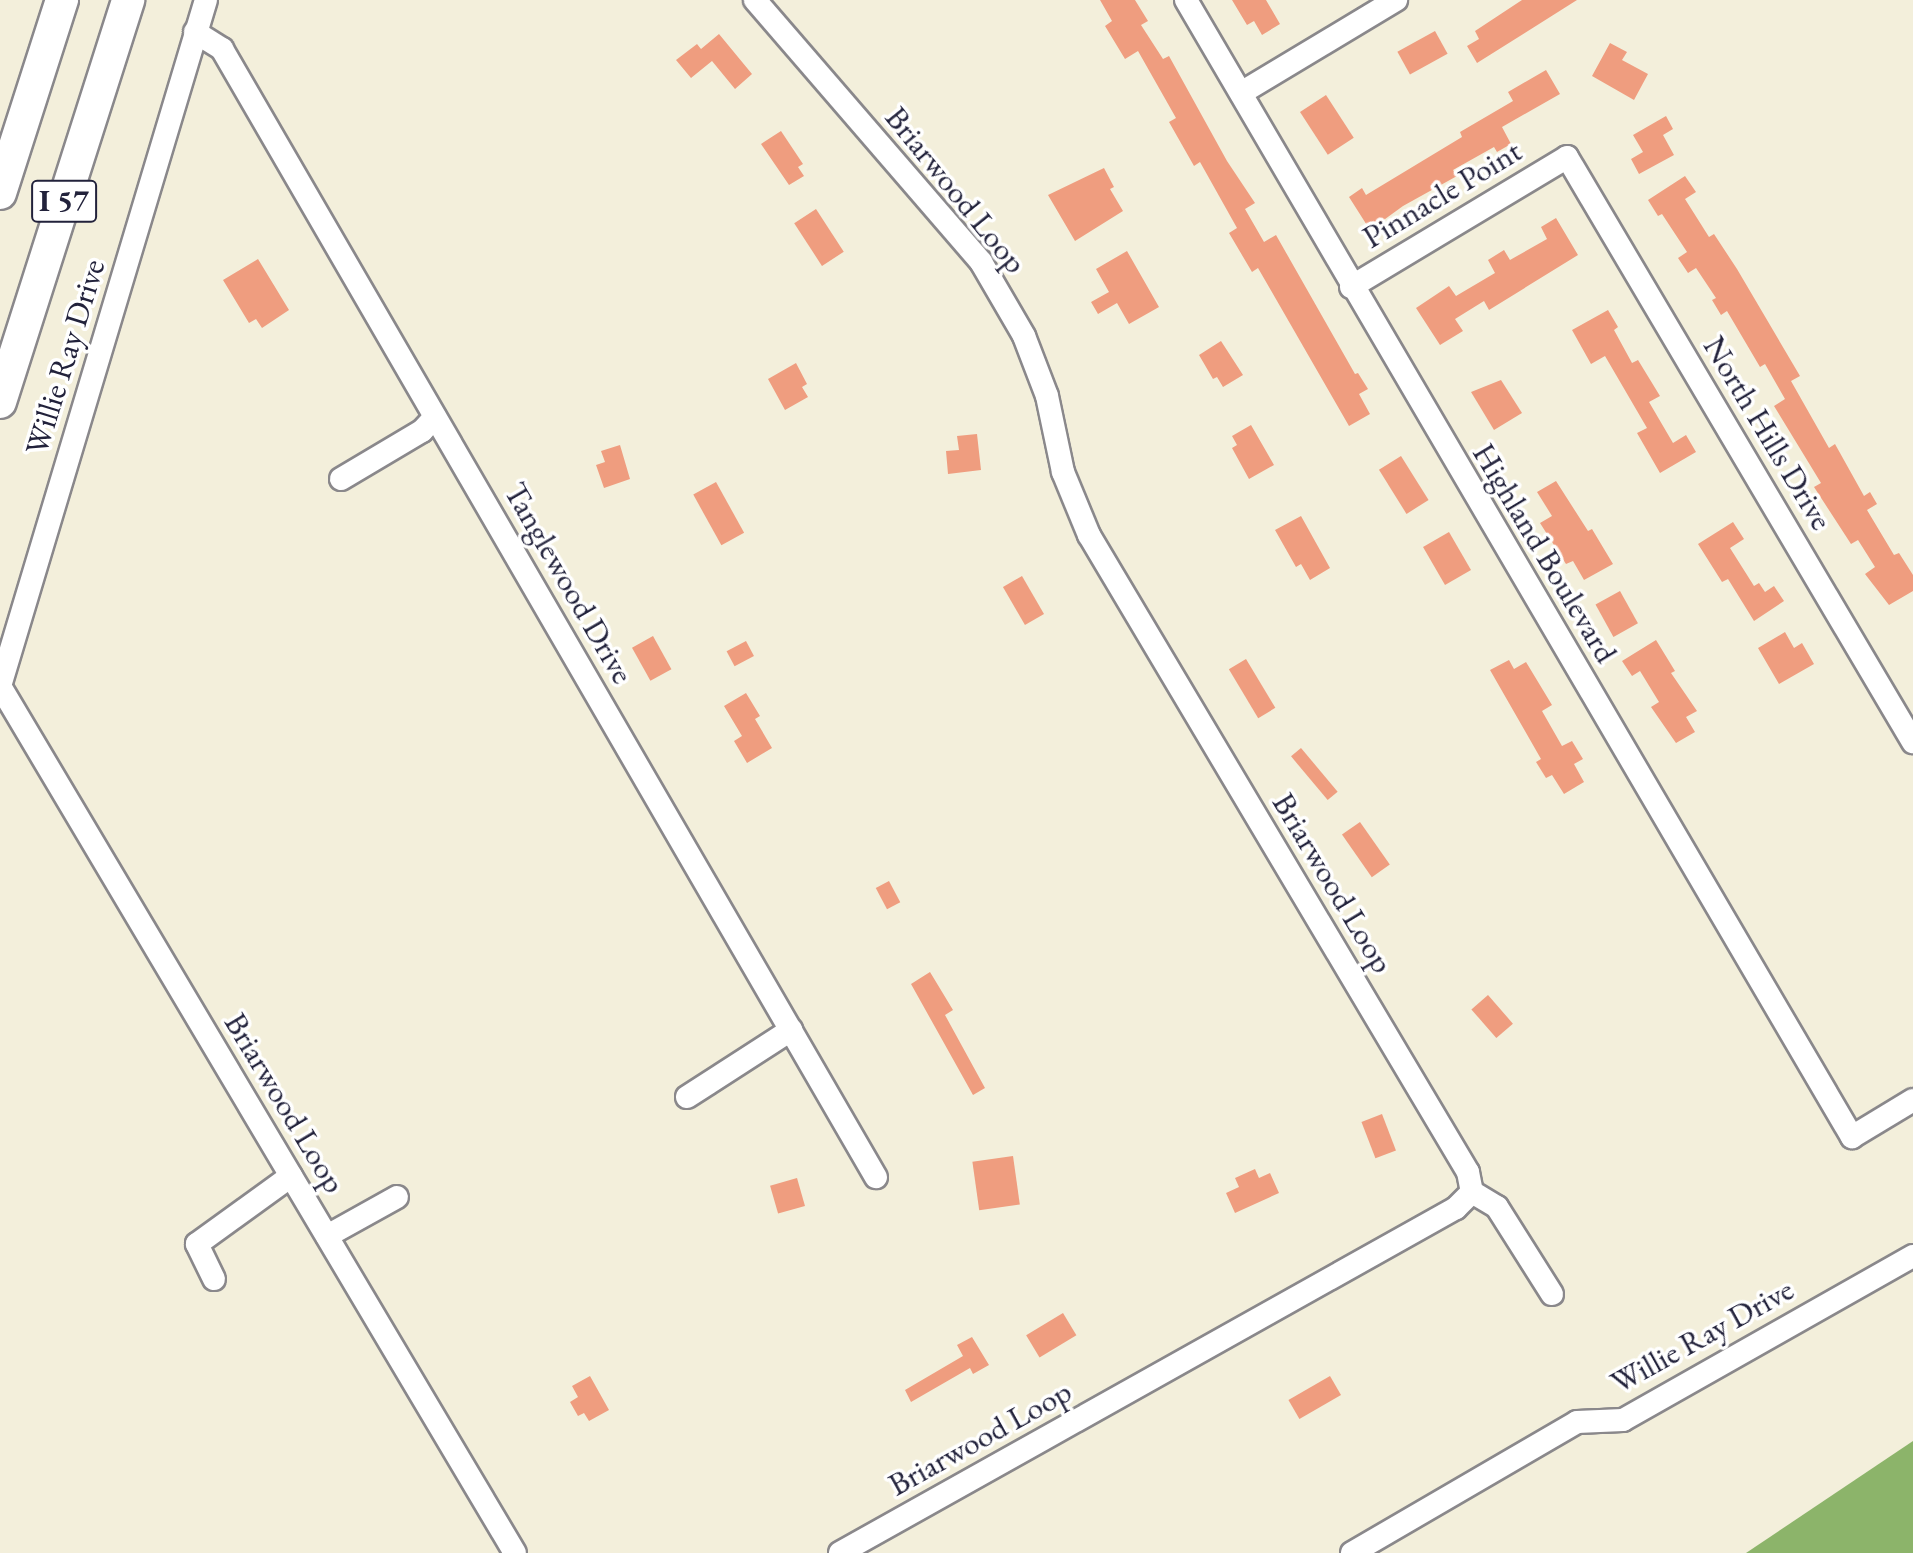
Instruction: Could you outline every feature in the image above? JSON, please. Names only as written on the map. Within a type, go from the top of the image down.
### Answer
[{"type":"highway","name":"I 57","points":[[0,193],[62,0]]},
{"type":"highway","name":"I 57","points":[[0,402],[128,0]]},
{"type":"street","name":"Willie Ray Drive","points":[[0,686],[206,0]]},
{"type":"street","name":"Briarwood Loop","points":[[755,0],[981,262],[1024,336],[1047,396],[1063,472],[1089,535],[1468,1172],[1472,1192],[1442,1216],[840,1553]]},
{"type":"street","name":"Highland Boulevard","points":[[1186,0],[1351,287],[1852,1137],[1913,1100]]},
{"type":"street","points":[[1241,93],[1396,0]]},
{"type":"street","name":"Tanglewood Drive","points":[[195,32],[222,49],[876,1177]]},
{"type":"street","name":"Pinnacle Point","points":[[1351,287],[1567,157]]},
{"type":"street","name":"North Hills Drive","points":[[1567,157],[1913,742]]},
{"type":"street","points":[[341,479],[422,431],[435,417]]},
{"type":"street","name":"Briarwood Loop","points":[[0,686],[515,1553]]},
{"type":"street","points":[[687,1097],[791,1030]]},
{"type":"street","points":[[214,1279],[197,1249],[199,1240],[291,1176]]},
{"type":"street","points":[[1472,1192],[1497,1207],[1552,1294]]},
{"type":"street","points":[[327,1236],[397,1197]]},
{"type":"street","name":"Willie Ray Drive","points":[[1352,1553],[1577,1422],[1623,1420],[1913,1256]]},
{"type":"green space","points":[[1913,1441],[1913,1553],[1746,1553]]},
{"type":"building","points":[[1100,0],[1135,0],[1148,21],[1141,25],[1163,59],[1169,56],[1227,161],[1255,203],[1245,209],[1264,242],[1276,235],[1355,374],[1358,373],[1368,389],[1359,394],[1370,414],[1349,426],[1258,268],[1252,272],[1229,233],[1237,228],[1200,162],[1194,166],[1169,122],[1176,118],[1138,51],[1125,59],[1105,26],[1112,21]]},
{"type":"building","points":[[1232,0],[1266,0],[1280,24],[1262,35],[1254,21],[1247,25]]},
{"type":"building","points":[[1522,0],[1577,0],[1477,63],[1467,46],[1479,39],[1475,31]]},
{"type":"building","points":[[1435,31],[1448,54],[1410,75],[1397,52]]},
{"type":"building","points":[[719,34],[752,74],[735,89],[712,61],[691,78],[676,60],[697,44],[701,49]]},
{"type":"building","points":[[1610,43],[1627,52],[1622,60],[1648,74],[1634,100],[1592,76]]},
{"type":"building","points":[[1546,70],[1560,94],[1502,127],[1511,144],[1497,152],[1494,147],[1453,170],[1457,176],[1403,206],[1370,230],[1349,197],[1362,188],[1366,195],[1462,137],[1460,132],[1513,101],[1508,92]]},
{"type":"building","points":[[1326,95],[1354,138],[1328,155],[1300,112]]},
{"type":"building","points":[[1666,116],[1673,129],[1663,135],[1674,155],[1639,174],[1631,159],[1643,152],[1633,135]]},
{"type":"building","points":[[781,131],[803,164],[798,167],[804,176],[789,185],[761,144]]},
{"type":"building","points":[[1104,168],[1114,187],[1110,189],[1123,211],[1075,241],[1048,195]]},
{"type":"building","points":[[1685,176],[1696,192],[1685,199],[1709,237],[1714,234],[1737,269],[1800,376],[1791,381],[1829,448],[1835,444],[1864,496],[1870,492],[1877,504],[1867,510],[1894,555],[1899,553],[1913,575],[1913,591],[1889,605],[1865,574],[1875,567],[1858,540],[1851,544],[1814,487],[1821,483],[1774,406],[1785,399],[1765,364],[1760,367],[1727,311],[1721,315],[1712,300],[1716,298],[1696,268],[1688,273],[1678,258],[1687,252],[1662,214],[1658,216],[1648,200]]},
{"type":"building","points":[[816,209],[844,252],[822,266],[794,223]]},
{"type":"building","points":[[1556,218],[1578,255],[1489,310],[1484,301],[1455,319],[1463,331],[1440,345],[1416,308],[1449,286],[1456,296],[1495,273],[1488,260],[1504,250],[1510,260],[1547,239],[1541,227]]},
{"type":"building","points":[[1127,251],[1159,307],[1129,324],[1117,303],[1098,314],[1091,302],[1109,292],[1096,269]]},
{"type":"building","points":[[258,259],[289,310],[262,328],[256,319],[249,323],[223,280]]},
{"type":"building","points":[[1608,310],[1618,327],[1614,330],[1632,363],[1638,360],[1660,396],[1649,402],[1673,443],[1686,435],[1696,452],[1660,473],[1637,433],[1647,428],[1605,356],[1591,364],[1572,330]]},
{"type":"building","points":[[1221,341],[1243,375],[1223,387],[1217,377],[1213,379],[1199,355]]},
{"type":"building","points":[[796,363],[807,384],[802,387],[808,397],[785,410],[768,379]]},
{"type":"building","points":[[1501,380],[1522,413],[1494,430],[1471,392]]},
{"type":"building","points":[[1251,425],[1274,465],[1249,479],[1232,448],[1237,445],[1232,436]]},
{"type":"building","points":[[977,434],[981,470],[948,474],[946,451],[959,450],[957,436]]},
{"type":"building","points":[[620,445],[630,479],[604,488],[596,465],[605,462],[601,451]]},
{"type":"building","points":[[1401,456],[1429,500],[1407,514],[1379,470]]},
{"type":"building","points":[[1556,481],[1588,531],[1592,529],[1613,564],[1584,580],[1573,561],[1566,564],[1540,523],[1552,516],[1537,492]]},
{"type":"building","points":[[716,482],[744,533],[721,545],[693,495]]},
{"type":"building","points":[[1301,516],[1330,568],[1310,580],[1301,564],[1296,567],[1275,530]]},
{"type":"building","points":[[1733,522],[1744,539],[1730,548],[1754,586],[1759,583],[1765,592],[1774,586],[1784,601],[1754,621],[1728,579],[1722,582],[1698,544]]},
{"type":"building","points":[[1449,532],[1471,570],[1445,585],[1423,547]]},
{"type":"building","points":[[1022,576],[1044,614],[1025,625],[1003,587]]},
{"type":"building","points":[[1620,591],[1638,623],[1613,637],[1596,605]]},
{"type":"building","points":[[1785,632],[1794,648],[1802,643],[1814,664],[1779,684],[1758,648]]},
{"type":"building","points":[[653,636],[671,669],[650,681],[632,648]]},
{"type":"building","points":[[1656,640],[1675,671],[1671,673],[1697,711],[1686,717],[1695,732],[1676,743],[1651,707],[1659,702],[1640,671],[1632,676],[1622,661]]},
{"type":"building","points":[[746,641],[754,656],[735,666],[727,651]]},
{"type":"building","points":[[1246,659],[1275,708],[1258,718],[1229,669]]},
{"type":"building","points":[[1509,660],[1514,669],[1526,662],[1552,705],[1542,711],[1562,746],[1572,741],[1583,759],[1574,764],[1584,782],[1564,794],[1552,775],[1546,778],[1536,762],[1541,759],[1490,670]]},
{"type":"building","points":[[746,693],[760,716],[755,719],[772,748],[747,763],[734,741],[742,736],[724,706]]},
{"type":"building","points":[[1301,748],[1338,792],[1328,800],[1291,756]]},
{"type":"building","points":[[1360,822],[1390,865],[1372,877],[1342,835]]},
{"type":"building","points":[[889,881],[900,902],[887,909],[876,888]]},
{"type":"building","points":[[930,972],[953,1010],[945,1015],[985,1088],[973,1095],[911,984]]},
{"type":"building","points":[[1488,995],[1513,1024],[1496,1038],[1471,1009]]},
{"type":"building","points":[[1382,1114],[1396,1150],[1375,1158],[1361,1122]]},
{"type":"building","points":[[1013,1156],[1020,1205],[979,1210],[972,1162]]},
{"type":"building","points":[[1255,1169],[1259,1178],[1270,1173],[1279,1193],[1235,1213],[1226,1193],[1239,1187],[1235,1178]]},
{"type":"building","points":[[797,1178],[805,1206],[778,1214],[770,1186]]},
{"type":"building","points":[[1063,1313],[1076,1335],[1040,1357],[1026,1335]]},
{"type":"building","points":[[972,1337],[989,1365],[973,1374],[970,1368],[911,1402],[905,1390],[963,1356],[957,1345]]},
{"type":"building","points":[[590,1376],[609,1410],[589,1421],[584,1413],[578,1416],[570,1402],[578,1397],[572,1386]]},
{"type":"building","points":[[1330,1376],[1341,1395],[1299,1419],[1288,1400]]}]
